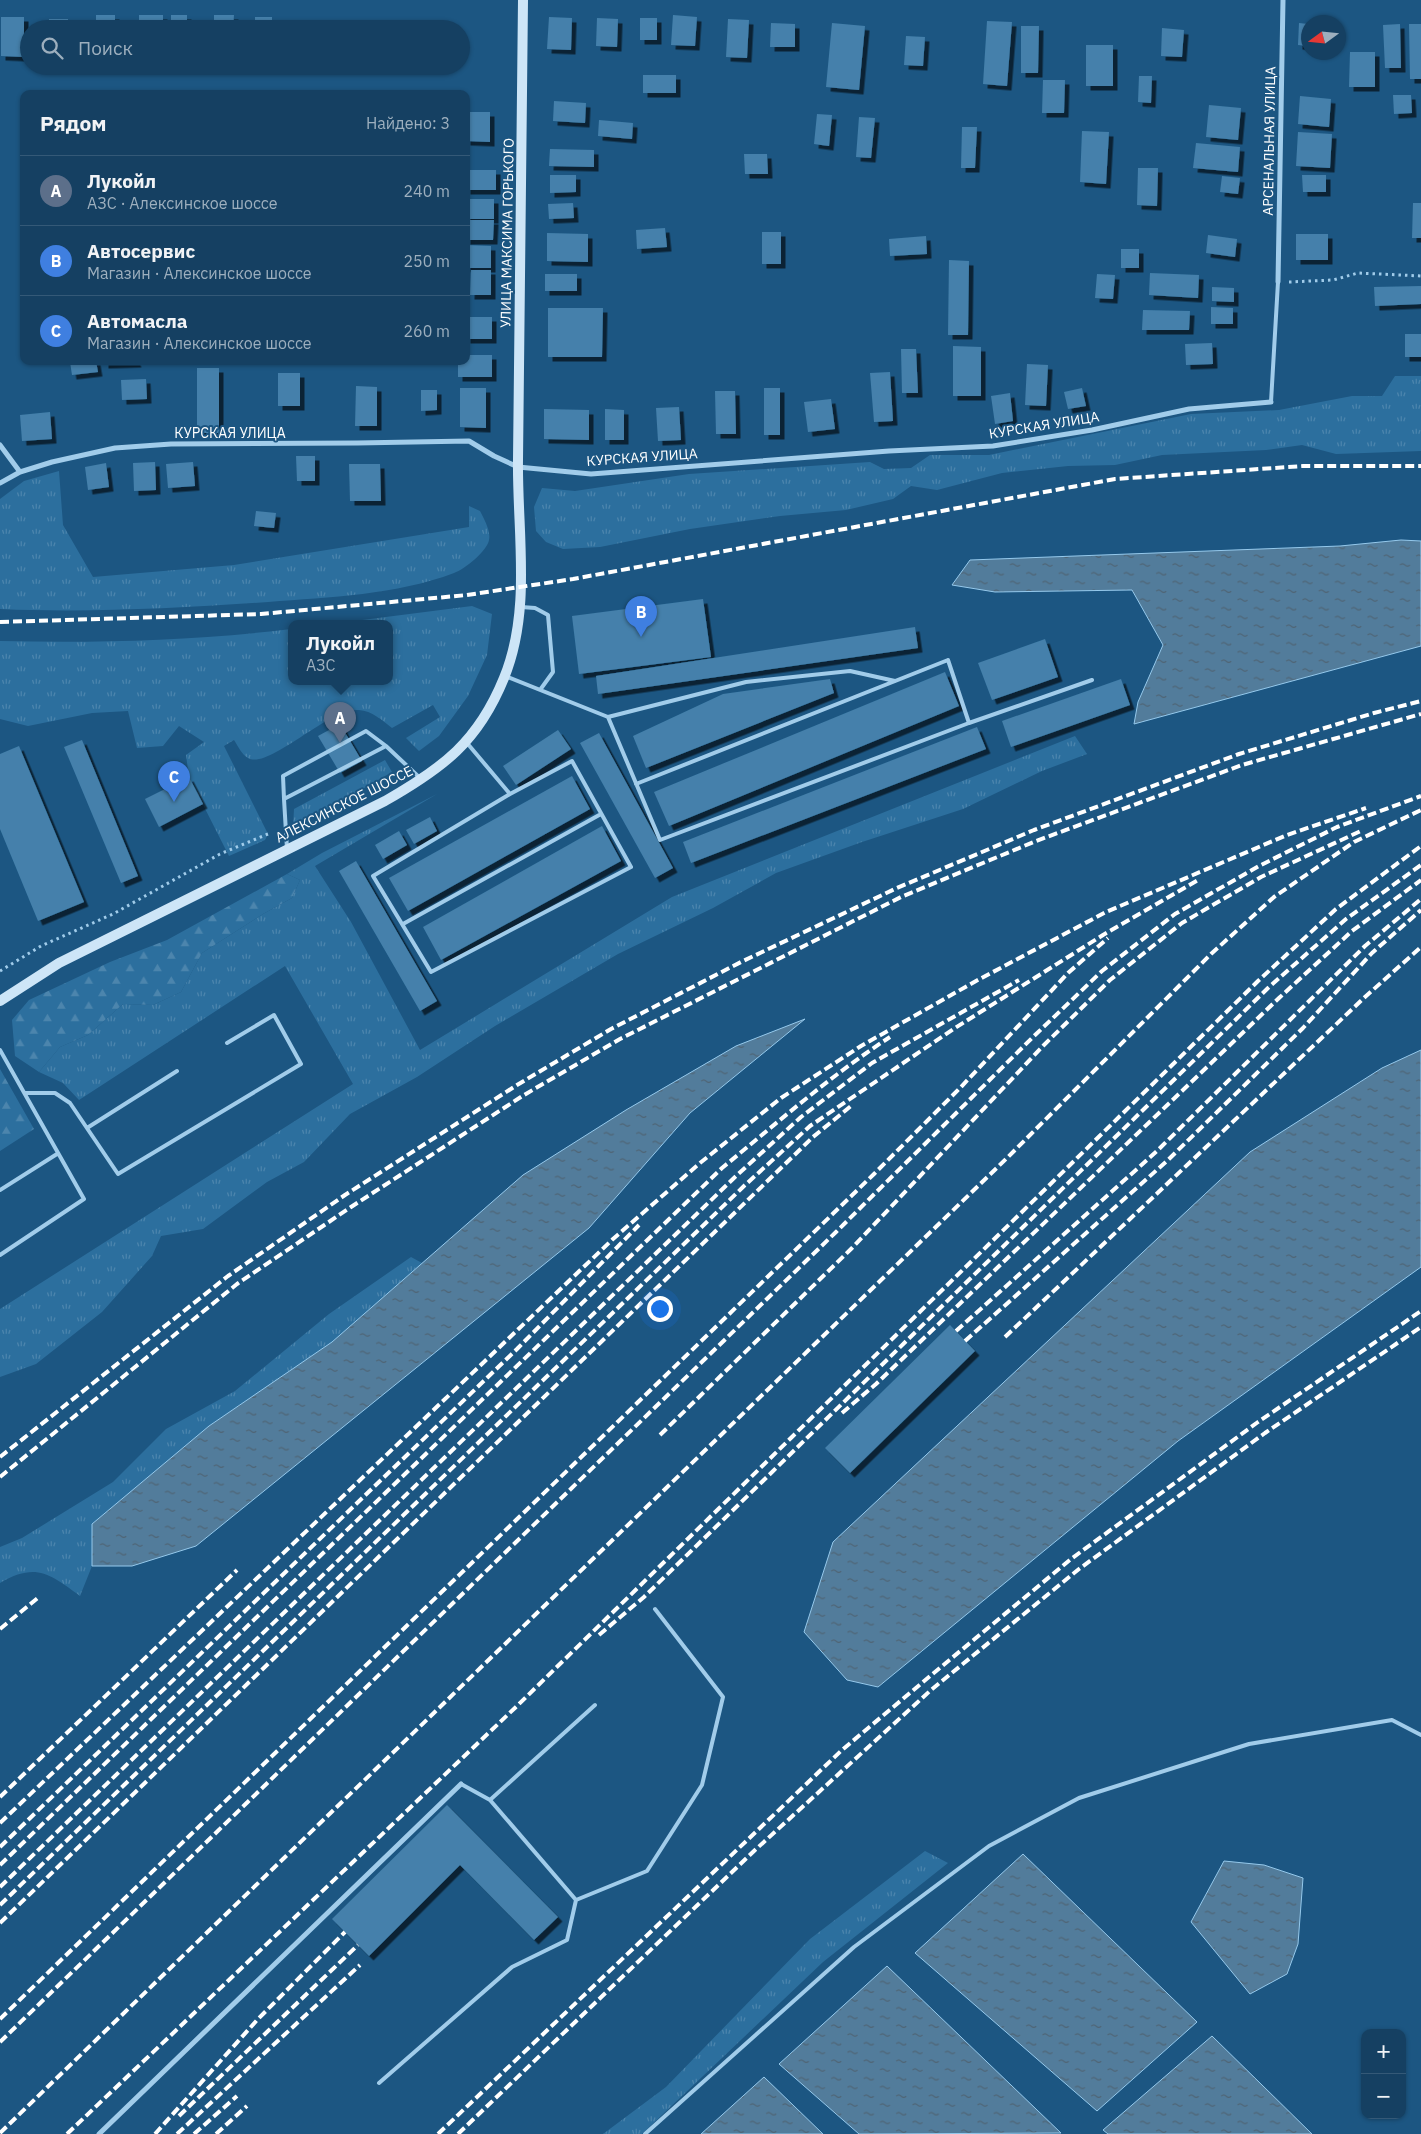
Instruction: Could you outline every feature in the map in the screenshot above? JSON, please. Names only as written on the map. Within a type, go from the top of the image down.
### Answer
[{"type":"main road","name":"УЛИЦА МАКСИМА ГОРЬКОГО","points":[[518,466],[523,0]]},
{"type":"main road","name":"АЛЕКСИНСКОЕ ШОССЕ","points":[[0,1001],[58,963],[385,801],[422,780],[448,761],[467,743],[492,705],[514,650],[520,607],[518,466]]},
{"type":"street","name":"АРСЕНАЛЬНАЯ УЛИЦА","points":[[1278,282],[1283,0]]},
{"type":"street","name":"КУРСКАЯ УЛИЦА","points":[[0,483],[20,472],[52,462],[115,448],[171,444],[347,444],[469,441],[494,456],[518,466],[591,474],[889,451],[993,446],[1092,430],[1189,409],[1271,402]]},
{"type":"street","points":[[0,445],[20,472]]},
{"type":"street","points":[[99,2134],[461,1784]]},
{"type":"lane","points":[[1271,402],[1278,282]]},
{"type":"lane","points":[[520,607],[535,608],[548,615],[553,672],[540,690]]},
{"type":"lane","points":[[636,784],[948,660],[970,723]]},
{"type":"lane","points":[[505,676],[608,717],[746,682],[850,672],[895,681]]},
{"type":"lane","points":[[608,717],[660,840],[970,723],[1092,680]]},
{"type":"lane","points":[[287,849],[282,776],[366,731],[386,746],[422,780]]},
{"type":"lane","points":[[467,743],[510,794]]},
{"type":"lane","points":[[284,799],[386,746]]},
{"type":"lane","points":[[572,761],[601,814],[631,867],[431,972],[373,876],[510,794],[572,761]]},
{"type":"lane","points":[[403,924],[601,814]]},
{"type":"lane","points":[[25,1093],[56,1093],[70,1102],[118,1174],[301,1064],[274,1015],[227,1043]]},
{"type":"lane","points":[[0,1050],[84,1200],[0,1255]]},
{"type":"lane","points":[[87,1128],[177,1071]]},
{"type":"lane","points":[[0,1190],[57,1154]]},
{"type":"lane","points":[[576,1900],[647,1871],[702,1785],[723,1697],[654,1609]]},
{"type":"lane","points":[[490,1800],[595,1705]]},
{"type":"lane","points":[[645,2134],[854,1947],[989,1846],[1078,1798],[1250,1744],[1392,1720],[1421,1735]]},
{"type":"lane","points":[[461,1784],[490,1800],[576,1900]]},
{"type":"lane","points":[[379,2083],[512,1967],[567,1940],[576,1900]]},
{"type":"path","points":[[1278,282],[1332,280],[1358,273],[1421,276]]},
{"type":"path","points":[[0,971],[41,946],[113,914],[220,854],[268,834]]},
{"type":"green space","points":[[1395,376],[1421,376],[1421,451],[1336,454],[1302,445],[1266,450],[1162,455],[1115,465],[1068,466],[1002,473],[937,490],[911,486],[893,499],[846,510],[780,516],[690,529],[600,547],[563,549],[546,542],[536,531],[534,507],[542,488],[575,491],[689,474],[870,462],[884,469],[911,468],[930,455],[989,455],[1191,414],[1279,410],[1352,396],[1382,396]]},
{"type":"green space","points":[[59,471],[63,525],[93,577],[234,565],[469,527],[469,506],[480,511],[488,529],[489,540],[475,559],[454,573],[386,591],[268,602],[168,608],[100,610],[0,609],[0,499],[24,481]]},
{"type":"green space","points":[[472,606],[492,614],[487,655],[468,696],[439,736],[419,751],[406,738],[440,717],[433,705],[392,728],[377,716],[368,712],[359,710],[346,712],[316,727],[270,755],[258,759],[246,757],[234,740],[224,746],[268,834],[265,840],[229,856],[189,777],[186,755],[204,742],[179,726],[163,746],[137,748],[128,711],[92,713],[28,726],[0,719],[0,641],[146,640],[288,629],[288,685],[393,685],[393,620],[362,620]]},
{"type":"green space","points":[[1075,736],[1087,754],[1042,771],[963,809],[776,873],[713,908],[618,954],[495,1026],[417,1077],[350,1114],[304,1162],[267,1182],[203,1229],[161,1236],[152,1256],[102,1312],[36,1364],[0,1377],[0,1309],[353,1084],[285,966],[79,1100],[63,1083],[39,1072],[60,1047],[88,1035],[123,1004],[153,1005],[181,992],[202,953],[292,898],[300,880],[287,874],[322,853],[437,794],[315,866],[351,922],[420,1050],[672,897]]},
{"type":"green space","points":[[385,760],[392,772],[293,829],[294,809]]},
{"type":"green space","points":[[287,874],[300,880],[292,898],[202,953],[181,992],[153,1005],[123,1004],[88,1035],[60,1047],[39,1072],[15,1056],[12,1020],[29,1000],[110,962],[167,940]]},
{"type":"green space","points":[[0,1069],[34,1129],[0,1151]]},
{"type":"green space","points":[[411,1257],[422,1263],[332,1342],[209,1426],[92,1524],[92,1566],[80,1596],[60,1582],[42,1573],[23,1573],[0,1583],[0,1547],[22,1538],[113,1482],[166,1429],[235,1391],[329,1314]]},
{"type":"green space","points":[[925,1851],[948,1863],[823,1962],[642,2134],[603,2134],[666,2087],[810,1939]]},
{"type":"water","points":[[1401,540],[1421,541],[1421,646],[1134,724],[1138,702],[1163,645],[1132,590],[995,592],[952,585],[970,560],[1340,546]]},
{"type":"water","points":[[805,1019],[690,1113],[589,1228],[196,1546],[132,1566],[92,1566],[92,1524],[209,1426],[332,1342],[523,1175],[626,1110],[736,1046]]},
{"type":"water","points":[[1421,1050],[1421,1267],[1178,1441],[878,1687],[847,1680],[804,1632],[833,1542],[1250,1152],[1382,1068]]},
{"type":"water","points":[[1023,1854],[1197,2022],[1097,2111],[915,1953]]},
{"type":"water","points":[[1224,1861],[1264,1865],[1303,1878],[1298,1944],[1287,1974],[1250,1994],[1191,1922]]},
{"type":"water","points":[[887,1966],[1061,2133],[859,2134],[779,2064]]},
{"type":"water","points":[[1212,2036],[1312,2134],[1108,2134],[1103,2130]]},
{"type":"water","points":[[764,2077],[823,2134],[701,2134]]},
{"type":"building","points":[[96,15],[115,15],[115,20],[96,20]]},
{"type":"building","points":[[139,15],[163,15],[163,20],[139,20]]},
{"type":"building","points":[[171,15],[187,15],[187,20],[171,20]]},
{"type":"building","points":[[214,15],[234,15],[234,20],[214,20]]},
{"type":"building","points":[[673,15],[697,17],[695,46],[671,45]]},
{"type":"building","points":[[1,17],[24,17],[24,20],[20,20],[20,57],[1,56]]},
{"type":"building","points":[[255,17],[272,17],[272,20],[255,20]]},
{"type":"building","points":[[549,17],[572,18],[571,50],[547,49]]},
{"type":"building","points":[[597,18],[618,19],[617,47],[596,46]]},
{"type":"building","points":[[640,18],[657,18],[657,40],[640,40]]},
{"type":"building","points":[[49,19],[68,19],[68,20]]},
{"type":"building","points":[[728,19],[749,20],[747,58],[726,57]]},
{"type":"building","points":[[987,21],[1012,22],[1007,86],[983,84]]},
{"type":"building","points":[[771,23],[795,24],[795,47],[770,47]]},
{"type":"building","points":[[832,23],[865,26],[859,90],[826,87]]},
{"type":"building","points":[[1299,23],[1301,23],[1301,45],[1298,45]]},
{"type":"building","points":[[1400,24],[1401,68],[1385,68],[1383,25]]},
{"type":"building","points":[[1409,24],[1421,24],[1421,79],[1410,79]]},
{"type":"building","points":[[1021,26],[1039,26],[1038,73],[1021,73]]},
{"type":"building","points":[[1162,28],[1184,30],[1182,57],[1161,56]]},
{"type":"building","points":[[906,36],[925,37],[923,66],[904,65]]},
{"type":"building","points":[[1086,45],[1113,45],[1113,86],[1086,86]]},
{"type":"building","points":[[1350,52],[1375,52],[1375,87],[1349,87]]},
{"type":"building","points":[[643,75],[676,75],[676,93],[643,93]]},
{"type":"building","points":[[1139,76],[1152,76],[1151,103],[1138,102]]},
{"type":"building","points":[[1043,80],[1065,80],[1064,113],[1042,113]]},
{"type":"building","points":[[1393,95],[1411,95],[1412,113],[1394,114]]},
{"type":"building","points":[[1300,96],[1331,99],[1329,127],[1298,124]]},
{"type":"building","points":[[554,101],[586,103],[585,123],[553,121]]},
{"type":"building","points":[[1209,105],[1241,108],[1238,140],[1206,137]]},
{"type":"building","points":[[470,112],[490,112],[490,142],[470,141]]},
{"type":"building","points":[[817,114],[832,115],[829,146],[814,144]]},
{"type":"building","points":[[859,117],[875,118],[871,158],[856,157]]},
{"type":"building","points":[[599,120],[633,123],[632,139],[598,136]]},
{"type":"building","points":[[962,127],[977,127],[975,168],[961,168]]},
{"type":"building","points":[[1082,131],[1109,132],[1106,184],[1080,182]]},
{"type":"building","points":[[1298,132],[1332,134],[1330,168],[1296,166]]},
{"type":"building","points":[[1196,143],[1240,147],[1238,172],[1193,168]]},
{"type":"building","points":[[550,149],[594,150],[594,167],[549,166]]},
{"type":"building","points":[[744,154],[767,154],[768,174],[745,174]]},
{"type":"building","points":[[1138,168],[1158,168],[1157,206],[1137,205]]},
{"type":"building","points":[[470,170],[496,170],[496,190],[470,190]]},
{"type":"building","points":[[550,175],[576,175],[576,192],[550,193]]},
{"type":"building","points":[[1302,175],[1326,175],[1326,192],[1303,192]]},
{"type":"building","points":[[1222,176],[1240,178],[1238,194],[1220,192]]},
{"type":"building","points":[[470,199],[494,199],[494,219],[470,219]]},
{"type":"building","points":[[573,203],[574,218],[549,219],[548,204]]},
{"type":"building","points":[[1413,203],[1421,203],[1421,238],[1412,238]]},
{"type":"building","points":[[470,220],[494,220],[493,240],[470,240]]},
{"type":"building","points":[[665,228],[667,247],[637,249],[636,230]]},
{"type":"building","points":[[762,232],[781,232],[781,264],[762,264]]},
{"type":"building","points":[[547,233],[588,234],[588,262],[547,261]]},
{"type":"building","points":[[1296,234],[1328,234],[1328,260],[1296,260]]},
{"type":"building","points":[[1208,235],[1237,239],[1235,257],[1206,253]]},
{"type":"building","points":[[926,236],[927,254],[890,256],[889,239]]},
{"type":"building","points":[[470,245],[491,246],[491,268],[470,268]]},
{"type":"building","points":[[1121,249],[1139,249],[1139,268],[1121,268]]},
{"type":"building","points":[[949,260],[969,261],[968,335],[948,335]]},
{"type":"building","points":[[471,270],[491,270],[491,295],[470,295]]},
{"type":"building","points":[[1150,273],[1199,275],[1198,298],[1149,295]]},
{"type":"building","points":[[545,274],[577,274],[577,291],[545,291]]},
{"type":"building","points":[[1097,274],[1115,275],[1113,299],[1095,298]]},
{"type":"building","points":[[1421,286],[1421,304],[1375,306],[1374,287]]},
{"type":"building","points":[[1212,287],[1234,288],[1234,302],[1212,301]]},
{"type":"building","points":[[1211,307],[1233,308],[1233,324],[1211,324]]},
{"type":"building","points":[[548,308],[603,308],[602,357],[548,357]]},
{"type":"building","points":[[1143,310],[1190,311],[1189,330],[1142,330]]},
{"type":"building","points":[[470,317],[492,317],[492,339],[470,339]]},
{"type":"building","points":[[1405,334],[1421,334],[1421,357],[1405,357]]},
{"type":"building","points":[[1212,343],[1213,364],[1186,365],[1185,344]]},
{"type":"building","points":[[953,346],[981,347],[981,396],[953,396]]},
{"type":"building","points":[[901,349],[916,349],[918,393],[902,393]]},
{"type":"building","points":[[470,355],[492,355],[492,377],[458,377],[458,365],[470,365]]},
{"type":"building","points":[[1027,364],[1048,365],[1046,406],[1025,405]]},
{"type":"building","points":[[70,365],[97,365],[98,372],[72,375]]},
{"type":"building","points":[[197,368],[219,368],[219,433],[197,433]]},
{"type":"building","points":[[890,372],[893,421],[874,422],[870,373]]},
{"type":"building","points":[[278,373],[300,373],[300,406],[278,406]]},
{"type":"building","points":[[146,379],[147,399],[122,400],[121,380]]},
{"type":"building","points":[[356,386],[377,387],[377,426],[355,426]]},
{"type":"building","points":[[460,388],[486,388],[486,428],[460,427]]},
{"type":"building","points":[[764,388],[780,388],[780,435],[764,435]]},
{"type":"building","points":[[1082,388],[1086,406],[1068,409],[1064,392]]},
{"type":"building","points":[[421,390],[437,390],[437,410],[421,411]]},
{"type":"building","points":[[715,391],[735,391],[736,434],[716,434]]},
{"type":"building","points":[[1010,393],[1013,421],[995,424],[991,396]]},
{"type":"building","points":[[831,399],[835,429],[808,432],[804,402]]},
{"type":"building","points":[[679,407],[681,440],[658,441],[656,408]]},
{"type":"building","points":[[544,409],[589,410],[589,440],[544,439]]},
{"type":"building","points":[[605,409],[624,410],[624,440],[605,440]]},
{"type":"building","points":[[50,412],[52,439],[22,441],[20,415]]},
{"type":"building","points":[[296,456],[315,456],[315,481],[297,481]]},
{"type":"building","points":[[155,462],[156,490],[134,491],[133,463]]},
{"type":"building","points":[[193,462],[195,486],[168,488],[166,464]]},
{"type":"building","points":[[106,463],[109,487],[88,490],[85,467]]},
{"type":"building","points":[[349,464],[380,464],[381,501],[350,501]]},
{"type":"building","points":[[256,511],[276,513],[274,528],[254,526]]},
{"type":"building","points":[[703,599],[711,657],[579,674],[572,616]]},
{"type":"building","points":[[915,627],[918,648],[598,694],[596,676]]},
{"type":"building","points":[[1045,639],[1058,677],[992,700],[978,663]]},
{"type":"building","points":[[945,672],[959,706],[669,826],[654,792]]},
{"type":"building","points":[[830,679],[834,693],[646,768],[633,736],[723,694]]},
{"type":"building","points":[[1121,679],[1130,705],[1011,747],[1002,721]]},
{"type":"building","points":[[340,724],[362,761],[340,773],[318,736]]},
{"type":"building","points":[[977,727],[986,749],[691,863],[683,842]]},
{"type":"building","points":[[558,730],[571,749],[516,785],[503,766]]},
{"type":"building","points":[[599,733],[673,868],[655,878],[580,743]]},
{"type":"building","points":[[82,740],[138,876],[121,883],[64,747]]},
{"type":"building","points":[[19,746],[84,902],[38,921],[0,829],[0,754]]},
{"type":"building","points":[[572,776],[590,809],[408,911],[389,878]]},
{"type":"building","points":[[189,777],[203,804],[159,827],[145,799]]},
{"type":"building","points":[[430,817],[437,831],[414,844],[406,830]]},
{"type":"building","points":[[602,826],[621,861],[441,960],[423,927]]},
{"type":"building","points":[[399,831],[407,845],[383,859],[375,845]]},
{"type":"building","points":[[356,861],[437,1001],[420,1011],[339,871]]},
{"type":"building","points":[[950,1325],[975,1351],[850,1473],[825,1448]]},
{"type":"building","points":[[447,1805],[558,1917],[534,1940],[460,1865],[369,1956],[332,1919]]},
{"type":"railway","points":[[0,622],[261,614],[467,595],[573,579],[1115,479],[1303,466],[1421,466]]},
{"type":"railway","points":[[0,1457],[228,1276],[345,1195],[517,1085],[611,1029],[741,962],[897,888],[1034,830],[1239,754],[1374,713],[1421,701]]},
{"type":"railway","points":[[0,1477],[237,1284],[351,1207],[524,1095],[620,1039],[901,897],[1036,841],[1242,765],[1421,714]]},
{"type":"railway","points":[[0,2042],[836,1232],[1102,971],[1175,914],[1259,866],[1337,827],[1421,796]]},
{"type":"railway","points":[[0,1823],[613,1239],[700,1163],[781,1098],[861,1046],[976,981],[1106,912],[1287,835],[1366,808]]},
{"type":"railway","points":[[0,2133],[1007,1158],[1211,954],[1274,897],[1354,842],[1421,810]]},
{"type":"railway","points":[[660,1435],[852,1248],[1043,1046],[1110,980],[1182,923],[1261,877],[1363,830]]},
{"type":"railway","points":[[67,2134],[518,1705],[1258,981],[1336,909],[1421,846]]},
{"type":"railway","points":[[599,1635],[644,1597],[1268,988],[1346,919],[1421,865]]},
{"type":"railway","points":[[0,1905],[744,1186],[810,1126],[955,1028],[1103,935],[1200,879]]},
{"type":"railway","points":[[842,1413],[876,1384],[1279,998],[1352,931],[1421,880]]},
{"type":"railway","points":[[956,1331],[1157,1151],[1365,946],[1421,899]]},
{"type":"railway","points":[[965,1341],[1168,1160],[1303,1028],[1372,953],[1421,910]]},
{"type":"railway","points":[[0,2019],[874,1174],[961,1087],[1068,973],[1108,938]]},
{"type":"railway","points":[[1005,1337],[1365,997],[1421,947]]},
{"type":"railway","points":[[0,1887],[735,1177],[801,1117],[872,1063],[1019,980]]},
{"type":"railway","points":[[0,1865],[722,1168],[825,1084],[890,1037]]},
{"type":"railway","points":[[0,1923],[813,1137],[851,1106]]},
{"type":"railway","points":[[0,1847],[517,1349],[639,1225]]},
{"type":"railway","points":[[438,2134],[842,1750],[923,1682],[1071,1559],[1258,1422],[1421,1311]]},
{"type":"railway","points":[[458,2134],[754,1851],[931,1690],[1079,1569],[1265,1433],[1421,1327]]},
{"type":"railway","points":[[0,1797],[237,1570]]},
{"type":"railway","points":[[0,1629],[39,1597]]},
{"type":"railway","points":[[155,2134],[258,2019],[345,1932]]},
{"type":"railway","points":[[179,2116],[358,1945]]},
{"type":"railway","points":[[177,2134],[360,1965]]},
{"type":"railway","points":[[194,2134],[237,2096]]},
{"type":"railway","points":[[216,2134],[247,2106]]},
{"type":"place","name":"Автосервис","points":[[641,637]]},
{"type":"place","name":"Лукойл","points":[[340,743]]},
{"type":"place","name":"Автомасла","points":[[174,802]]}]
